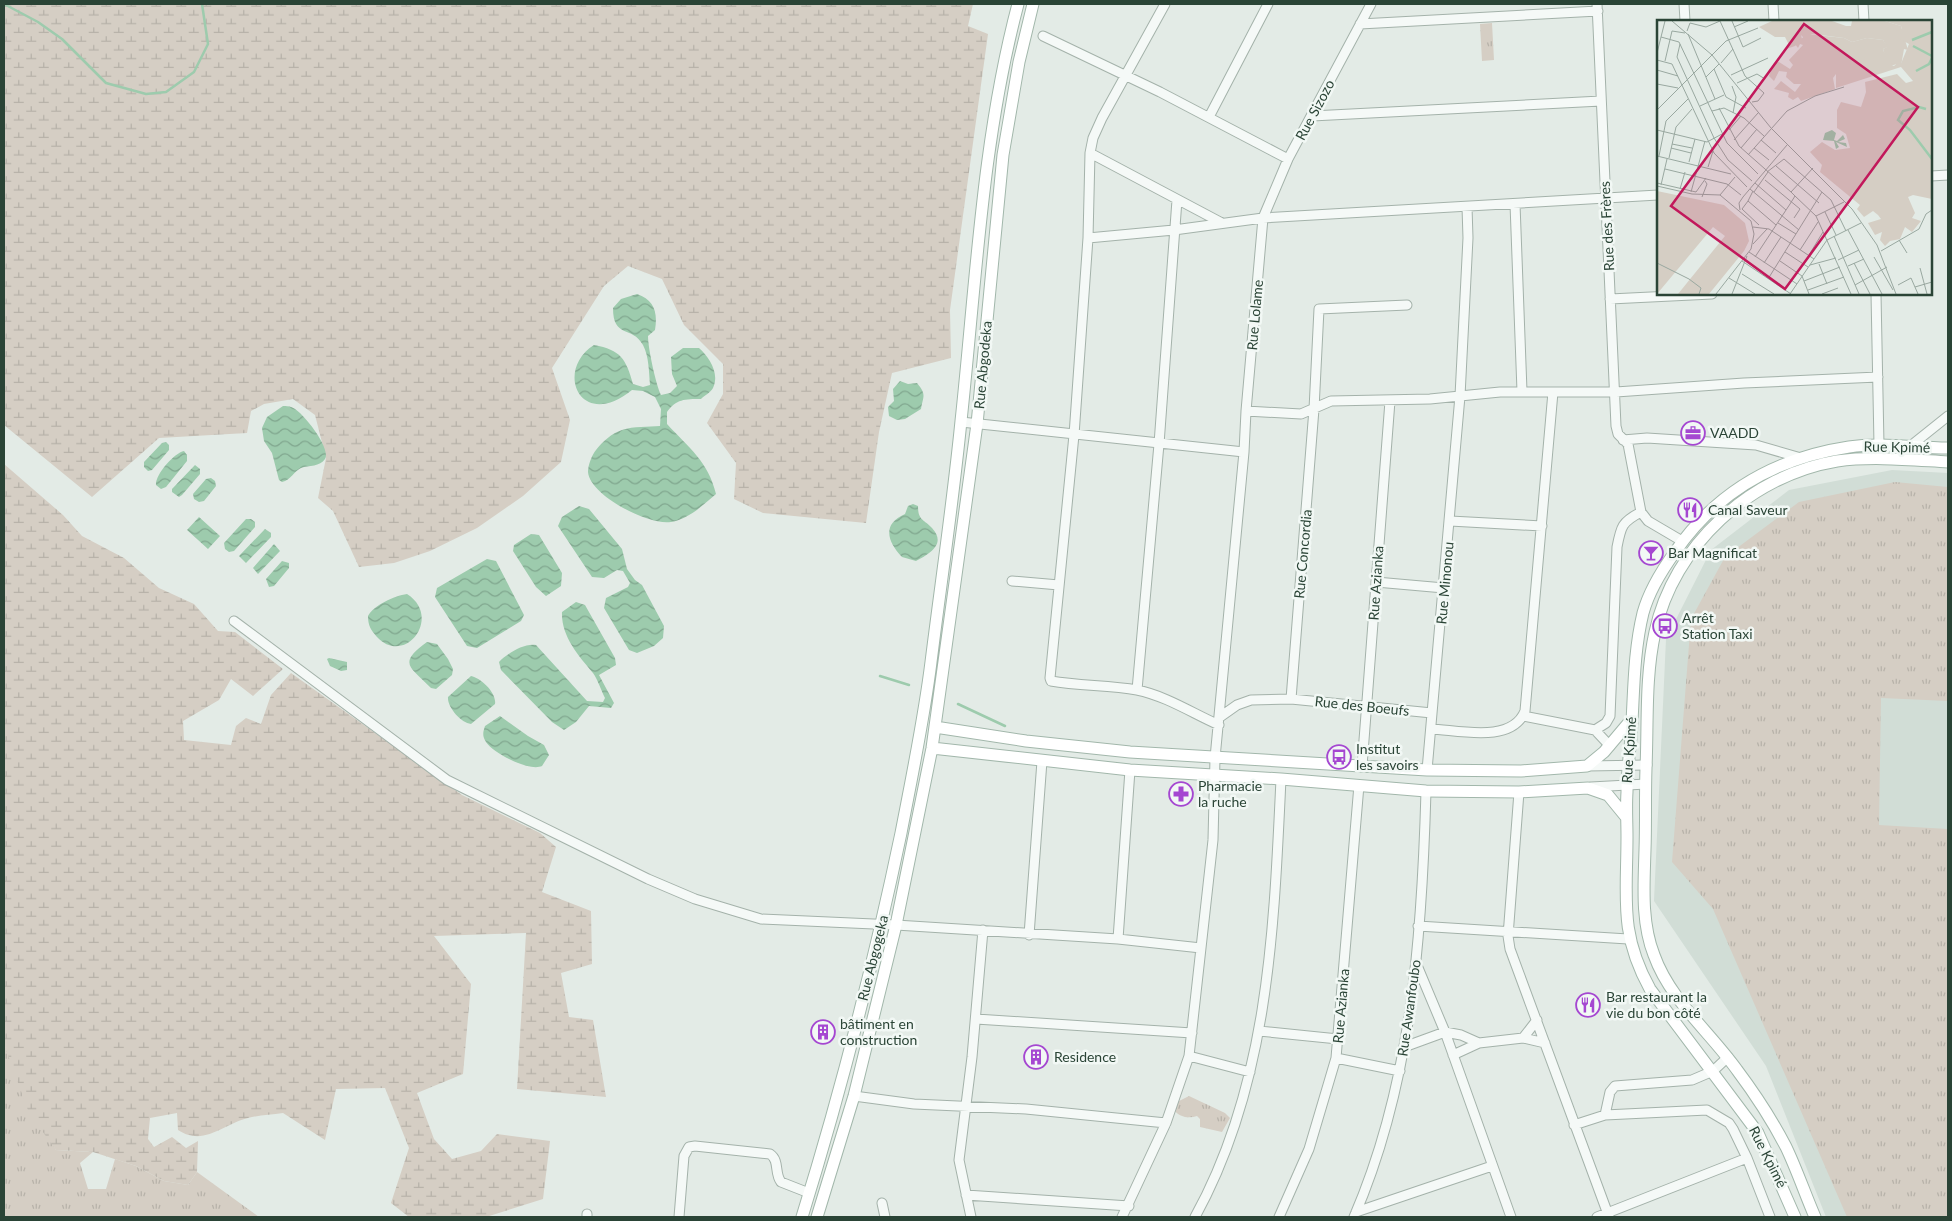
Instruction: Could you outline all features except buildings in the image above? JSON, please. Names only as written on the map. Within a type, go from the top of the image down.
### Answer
[{"type":"main road","name":"Rue Abgodeka","points":[[922,724],[961,422],[979,240],[990,153],[1005,61],[1018,4]]},
{"type":"main road","name":"Rue Abgodeka","points":[[932,748],[977,424],[1004,155],[1019,62],[1033,4]]},
{"type":"main road","name":"Rue Kpimé","points":[[1795,1217],[1761,1138],[1712,1071],[1677,1028],[1650,989],[1637,964],[1628,939],[1624,905],[1627,765],[1638,641],[1644,612],[1652,589],[1682,541],[1703,516],[1756,477],[1801,458],[1849,447],[1880,445],[1908,448],[1948,448]]},
{"type":"main road","name":"Rue Kpimé","points":[[1815,1217],[1787,1149],[1775,1127],[1728,1057],[1688,1011],[1663,976],[1649,940],[1644,898],[1648,684],[1651,654],[1660,610],[1677,575],[1712,529],[1751,495],[1770,482],[1792,472],[1838,461],[1888,459],[1948,462]]},
{"type":"main road","points":[[935,727],[1026,741],[1215,758],[1427,770],[1521,770],[1588,766],[1610,746],[1631,720]]},
{"type":"main road","name":"Rue Abgogeka","points":[[802,1217],[837,1099],[882,925],[922,724]]},
{"type":"main road","name":"Rue Abgogeka","points":[[817,1217],[854,1096],[896,925],[932,748]]},
{"type":"main road","points":[[932,748],[1130,770],[1281,779],[1426,791],[1519,792],[1588,788],[1608,795],[1626,817]]},
{"type":"street","points":[[1165,4],[1127,76],[1102,118],[1093,138],[1090,153],[1088,238],[1074,436],[1050,673],[1051,680],[1137,690],[1220,721]]},
{"type":"street","points":[[1209,116],[1268,4]]},
{"type":"street","name":"Rue Sizozo","points":[[1263,218],[1288,159],[1371,4]]},
{"type":"street","points":[[1684,4],[1685,20]]},
{"type":"street","points":[[1773,4],[1774,20]]},
{"type":"street","points":[[1863,4],[1864,20]]},
{"type":"street","points":[[1360,24],[1597,7]]},
{"type":"street","name":"Rue des Frères","points":[[1597,7],[1616,392],[1616,426],[1625,442],[1641,512]]},
{"type":"street","points":[[1043,36],[1209,116],[1288,159]]},
{"type":"street","points":[[1312,116],[1601,101]]},
{"type":"street","points":[[1090,153],[1222,223]]},
{"type":"street","points":[[1932,176],[1948,175]]},
{"type":"street","points":[[1088,238],[1174,230],[1263,218],[1657,195]]},
{"type":"street","points":[[1137,690],[1178,200]]},
{"type":"street","points":[[1515,204],[1522,392]]},
{"type":"street","name":"Rue Minonou","points":[[1427,770],[1460,396],[1468,238],[1467,207]]},
{"type":"street","name":"Rue Lolame","points":[[1122,1217],[1129,1206],[1166,1123],[1189,1056],[1212,840],[1215,758],[1244,452],[1263,218]]},
{"type":"street","points":[[1610,299],[1692,295]]},
{"type":"street","points":[[1876,295],[1880,445]]},
{"type":"street","name":"Rue Concordia","points":[[1291,699],[1314,410],[1318,309],[1407,305]]},
{"type":"street","points":[[1246,411],[1301,414],[1331,401],[1390,401],[1522,392],[1616,392],[1744,383],[1878,377]]},
{"type":"street","points":[[1431,729],[1500,731],[1512,726],[1523,716],[1553,392]]},
{"type":"street","name":"Rue Azianka","points":[[1362,766],[1390,401]]},
{"type":"street","points":[[1908,448],[1948,416]]},
{"type":"street","points":[[961,422],[1074,436],[1244,452]]},
{"type":"street","points":[[1625,442],[1647,438],[1756,445],[1801,458]]},
{"type":"street","points":[[1595,730],[1606,723],[1610,716],[1618,541],[1622,525],[1626,520],[1641,512],[1648,520],[1682,541]]},
{"type":"street","points":[[1450,521],[1542,526]]},
{"type":"street","points":[[1012,581],[1059,585]]},
{"type":"street","points":[[1376,582],[1444,588]]},
{"type":"street","points":[[234,621],[447,780],[672,890],[761,919],[983,930],[1029,935],[1118,939],[1201,948]]},
{"type":"street","name":"Rue des Boeufs","points":[[1220,721],[1244,701],[1291,699],[1432,713]]},
{"type":"street","points":[[1523,716],[1595,730],[1610,746]]},
{"type":"street","points":[[922,724],[935,727]]},
{"type":"street","points":[[918,746],[932,748]]},
{"type":"street","points":[[1029,935],[1042,761]]},
{"type":"street","points":[[1588,766],[1647,765]]},
{"type":"street","points":[[1118,939],[1130,770]]},
{"type":"street","points":[[1195,1217],[1224,1154],[1250,1072],[1259,1031],[1272,938],[1281,779]]},
{"type":"street","points":[[1588,788],[1646,784]]},
{"type":"street","name":"Rue Azianka","points":[[1279,1217],[1309,1149],[1336,1058],[1359,785]]},
{"type":"street","name":"Rue Awanfoubo","points":[[1355,1215],[1380,1152],[1400,1071],[1416,962],[1424,859],[1426,791]]},
{"type":"street","points":[[1519,792],[1508,932],[1510,950],[1608,1215]]},
{"type":"street","points":[[1418,926],[1628,939]]},
{"type":"street","points":[[971,1217],[959,1160],[976,1019],[983,930]]},
{"type":"street","points":[[1416,962],[1454,1055],[1511,1217]]},
{"type":"street","points":[[976,1019],[1192,1033]]},
{"type":"street","points":[[1523,1038],[1537,1020]]},
{"type":"street","points":[[1259,1031],[1338,1039]]},
{"type":"street","points":[[1404,1047],[1445,1032],[1461,1034],[1479,1043]]},
{"type":"street","points":[[1454,1055],[1479,1043],[1523,1038],[1545,1043]]},
{"type":"street","points":[[1189,1056],[1250,1072]]},
{"type":"street","points":[[1605,1115],[1610,1092],[1615,1086],[1692,1080],[1712,1071],[1728,1057]]},
{"type":"street","points":[[1336,1058],[1400,1071]]},
{"type":"street","points":[[854,1096],[914,1104],[1026,1109],[1166,1123]]},
{"type":"street","points":[[1574,1125],[1605,1115],[1708,1110],[1729,1123],[1747,1158],[1770,1217]]},
{"type":"street","points":[[679,1217],[684,1156],[689,1147],[694,1146],[770,1154],[777,1162],[778,1178],[781,1182],[809,1193]]},
{"type":"street","points":[[1597,1217],[1608,1215],[1747,1158]]},
{"type":"street","points":[[1355,1215],[1492,1166]]},
{"type":"street","points":[[966,1195],[1129,1206]]},
{"type":"street","points":[[882,1203],[884,1217]]},
{"type":"shaded area","points":[[1892,470],[1948,473],[1948,1217],[1826,1217],[1766,1066],[1654,901],[1666,639],[1711,550],[1789,490]]},
{"type":"green space","points":[[4,4],[973,4],[968,26],[988,34],[950,310],[951,358],[892,373],[879,432],[866,523],[763,513],[734,499],[736,463],[707,423],[723,394],[723,364],[684,325],[662,279],[628,266],[604,286],[552,368],[570,420],[561,462],[523,496],[477,528],[430,551],[394,563],[359,567],[333,511],[318,498],[326,458],[315,415],[293,399],[264,404],[251,411],[247,433],[159,438],[92,497],[4,425]]},
{"type":"green space","points":[[1492,23],[1494,60],[1482,61],[1480,24]]},
{"type":"green space","points":[[4,464],[63,515],[82,536],[124,558],[159,588],[194,604],[218,631],[235,632],[283,669],[253,696],[231,679],[219,700],[183,721],[184,740],[231,745],[236,726],[246,718],[261,724],[271,695],[291,673],[462,795],[540,833],[556,847],[542,892],[591,911],[592,964],[561,973],[569,1017],[593,1020],[606,1097],[517,1089],[526,933],[434,936],[471,984],[463,1074],[417,1093],[434,1139],[452,1159],[481,1151],[497,1134],[550,1141],[543,1199],[486,1217],[409,1217],[391,1203],[409,1148],[385,1088],[336,1089],[325,1140],[283,1113],[248,1118],[213,1133],[196,1136],[187,1135],[178,1130],[177,1113],[150,1118],[148,1139],[154,1147],[172,1137],[186,1148],[198,1141],[197,1172],[188,1185],[164,1181],[136,1166],[93,1152],[56,1150],[29,1113],[4,1044]]},
{"type":"green space","points":[[1895,482],[1948,487],[1948,701],[1881,698],[1879,825],[1948,829],[1948,1217],[1847,1217],[1713,909],[1672,862],[1691,619],[1725,557],[1799,502]]},
{"type":"green space","points":[[4,1044],[56,1150],[93,1152],[80,1163],[88,1189],[106,1189],[115,1159],[136,1166],[164,1181],[188,1185],[197,1172],[259,1217],[4,1217]]},
{"type":"green space","points":[[1189,1096],[1225,1113],[1230,1118],[1222,1132],[1200,1127],[1200,1119],[1197,1116],[1184,1117],[1174,1110],[1175,1103]]},
{"type":"water","points":[[637,294],[651,303],[655,312],[655,330],[648,336],[648,342],[661,395],[670,393],[677,386],[672,374],[671,357],[683,348],[699,348],[710,361],[715,377],[713,388],[701,399],[677,402],[667,412],[667,424],[703,464],[716,494],[690,515],[671,522],[649,519],[622,508],[599,491],[591,481],[588,472],[589,463],[595,452],[601,444],[618,431],[636,427],[660,426],[661,409],[655,397],[643,391],[632,390],[614,401],[598,404],[587,401],[578,393],[575,381],[576,368],[582,356],[594,345],[610,350],[621,357],[628,368],[633,384],[643,387],[650,385],[648,359],[643,345],[634,335],[620,328],[614,318],[613,308],[621,299]]},
{"type":"water","points":[[900,381],[908,384],[917,383],[924,396],[921,409],[905,419],[897,420],[889,416],[888,407],[894,401],[893,389]]},
{"type":"water","points":[[283,406],[296,409],[302,415],[320,439],[326,454],[323,462],[301,468],[282,482],[279,480],[272,453],[264,441],[262,428],[267,417]]},
{"type":"water","points":[[166,442],[169,445],[169,450],[152,470],[148,471],[144,467],[144,462],[162,443]]},
{"type":"water","points":[[184,451],[187,455],[187,461],[166,487],[161,489],[156,485],[162,470],[170,460]]},
{"type":"water","points":[[195,465],[200,469],[200,474],[179,497],[172,492],[172,489]]},
{"type":"water","points":[[211,478],[215,481],[216,486],[204,501],[199,502],[194,499],[193,494],[206,479]]},
{"type":"water","points":[[913,504],[918,506],[920,517],[932,528],[938,539],[931,552],[916,561],[902,557],[893,545],[889,533],[893,523],[905,514],[908,506]]},
{"type":"water","points":[[579,506],[589,509],[622,549],[627,569],[635,580],[642,585],[664,626],[663,638],[654,646],[637,653],[629,650],[604,608],[606,598],[628,587],[630,583],[623,571],[617,570],[604,578],[592,577],[558,526],[562,517]]},
{"type":"water","points":[[199,517],[220,536],[208,549],[187,530]]},
{"type":"water","points":[[246,519],[251,519],[255,522],[255,527],[234,551],[229,552],[225,549],[224,543]]},
{"type":"water","points":[[265,529],[271,533],[271,537],[246,563],[239,556]]},
{"type":"water","points":[[531,534],[539,535],[562,573],[561,586],[546,596],[536,587],[513,551],[514,545]]},
{"type":"water","points":[[274,544],[280,551],[258,574],[253,568]]},
{"type":"water","points":[[487,559],[496,561],[524,615],[521,621],[477,648],[467,646],[435,597],[437,588]]},
{"type":"water","points":[[282,561],[289,563],[289,568],[274,586],[269,587],[266,579]]},
{"type":"water","points":[[407,594],[417,604],[421,615],[421,626],[408,643],[399,646],[388,645],[373,632],[369,625],[368,616],[375,608],[385,602]]},
{"type":"water","points":[[576,602],[585,605],[615,658],[616,665],[599,675],[614,703],[611,708],[589,706],[576,722],[564,730],[552,722],[501,670],[499,662],[516,649],[536,645],[587,701],[603,702],[605,698],[593,673],[572,645],[564,629],[562,612]]},
{"type":"water","points":[[427,642],[437,644],[453,669],[452,675],[436,689],[431,688],[410,665],[412,655]]},
{"type":"water","points":[[327,659],[347,662],[347,670],[341,671],[330,666]]},
{"type":"water","points":[[471,676],[488,687],[494,695],[495,704],[471,724],[463,721],[455,714],[448,701],[448,697]]},
{"type":"water","points":[[500,716],[544,745],[549,755],[542,766],[536,767],[520,764],[503,756],[486,742],[483,734],[485,726]]},
{"type":"waterway","points":[[4,4],[38,22],[62,39],[106,83],[146,94],[166,92],[194,72],[208,44],[202,4]]},
{"type":"waterway","points":[[880,676],[909,685]]},
{"type":"waterway","points":[[958,704],[1005,726]]},
{"type":"place","name":"VAADD","points":[[1693,433]]},
{"type":"place","name":"Canal Saveur","points":[[1690,510]]},
{"type":"place","name":"Bar Magnificat","points":[[1651,553]]},
{"type":"place","name":"Arrêt Station Taxi","points":[[1665,626]]},
{"type":"place","name":"Institut les savoirs","points":[[1339,757]]},
{"type":"place","name":"Pharmacie la ruche","points":[[1181,794]]},
{"type":"place","name":"Bar restaurant la vie du bon côté","points":[[1588,1005]]},
{"type":"place","name":"bâtiment en construction","points":[[823,1032]]},
{"type":"place","name":"Residence","points":[[1036,1057]]}]
